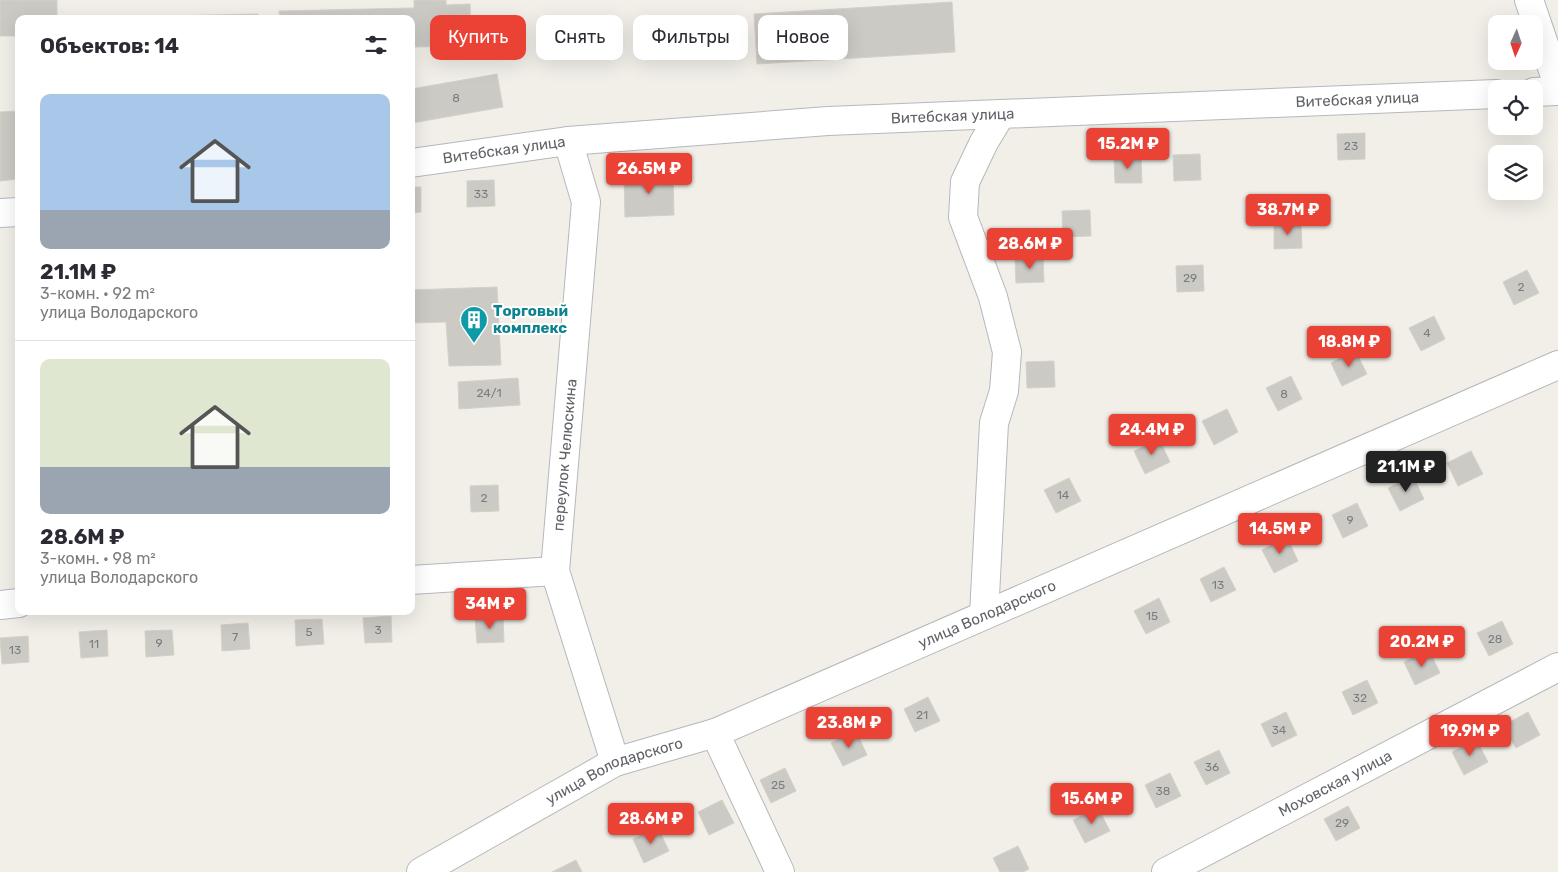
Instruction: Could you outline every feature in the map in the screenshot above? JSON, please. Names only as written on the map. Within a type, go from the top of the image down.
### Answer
[{"type":"street","points":[[1530,0],[1558,85]]},
{"type":"street","points":[[1543,92],[1558,91]]},
{"type":"street","name":"Витебская улица","points":[[415,162],[568,141],[828,121],[1488,94]]},
{"type":"street","points":[[984,616],[994,423],[1004,391],[1008,352],[992,297],[963,217],[965,182],[984,142],[1001,114]]},
{"type":"street","name":"переулок Челюскина","points":[[568,141],[586,202],[555,571],[615,762]]},
{"type":"street","points":[[0,213],[15,212]]},
{"type":"street","name":"улица Володарского","points":[[420,872],[615,762],[715,733],[1558,364]]},
{"type":"street","points":[[415,580],[555,571]]},
{"type":"street","points":[[0,604],[15,603]]},
{"type":"street","name":"Моховская улица","points":[[1166,872],[1558,667]]},
{"type":"street","points":[[715,733],[780,872]]},
{"type":"building","points":[[0,0],[57,0],[57,15],[15,15],[15,36],[0,36]]},
{"type":"building","points":[[414,0],[446,0],[446,5],[470,4],[470,15],[430,15],[430,47],[415,47],[415,15],[280,15],[279,11],[414,8]]},
{"type":"building","points":[[952,2],[955,52],[848,58],[848,15],[758,15],[758,60],[823,60],[757,64],[754,14]]},
{"type":"building","points":[[258,14],[258,15],[210,15]]},
{"type":"building","points":[[497,74],[503,107],[415,122],[415,88]]},
{"type":"building","points":[[15,111],[15,179],[0,181],[0,112]]},
{"type":"building","points":[[1365,133],[1365,159],[1338,160],[1337,134]]},
{"type":"building","points":[[1200,154],[1201,180],[1174,181],[1173,155]]},
{"type":"building","points":[[1114,157],[1141,157],[1142,183],[1115,183]]},
{"type":"building","points":[[673,174],[674,215],[625,217],[624,175]]},
{"type":"building","points":[[494,180],[495,206],[467,207],[467,181]]},
{"type":"building","points":[[415,187],[421,187],[421,212],[415,213]]},
{"type":"building","points":[[1090,210],[1091,236],[1063,237],[1062,211]]},
{"type":"building","points":[[1301,223],[1302,248],[1274,249],[1274,224]]},
{"type":"building","points":[[1043,257],[1044,282],[1016,283],[1015,258]]},
{"type":"building","points":[[1203,265],[1204,291],[1177,292],[1176,266]]},
{"type":"building","points":[[1527,270],[1539,293],[1514,305],[1503,282]]},
{"type":"building","name":"Торговый комплекс","points":[[497,287],[501,365],[449,366],[446,322],[415,323],[415,290]]},
{"type":"building","points":[[1434,316],[1445,339],[1421,351],[1409,328]]},
{"type":"building","points":[[1355,350],[1367,374],[1342,386],[1331,363]]},
{"type":"building","points":[[1054,361],[1055,387],[1027,388],[1026,362]]},
{"type":"building","points":[[1291,376],[1302,399],[1278,411],[1266,388]]},
{"type":"building","name":"Торговый комплекс","points":[[518,378],[520,405],[459,409],[458,382]]},
{"type":"building","points":[[1227,409],[1238,432],[1214,445],[1202,421]]},
{"type":"building","points":[[1159,439],[1170,462],[1145,474],[1134,451]]},
{"type":"building","points":[[1471,451],[1483,474],[1458,486],[1447,463]]},
{"type":"building","points":[[1413,476],[1424,499],[1400,511],[1388,488]]},
{"type":"building","points":[[1069,478],[1081,501],[1056,513],[1044,490]]},
{"type":"building","points":[[498,485],[499,511],[471,512],[470,486]]},
{"type":"building","points":[[1357,503],[1368,526],[1343,538],[1332,515]]},
{"type":"building","points":[[1287,537],[1298,561],[1274,573],[1262,550]]},
{"type":"building","points":[[1224,567],[1236,590],[1211,602],[1200,579]]},
{"type":"building","points":[[1159,598],[1170,622],[1146,634],[1134,611]]},
{"type":"building","points":[[391,616],[392,642],[365,643],[363,618]]},
{"type":"building","points":[[503,616],[504,642],[477,643],[475,618]]},
{"type":"building","points":[[322,619],[324,644],[296,646],[295,620]]},
{"type":"building","points":[[1502,621],[1513,644],[1489,656],[1477,633]]},
{"type":"building","points":[[248,623],[250,649],[222,651],[221,625]]},
{"type":"building","points":[[107,630],[108,656],[81,658],[79,632]]},
{"type":"building","points":[[172,630],[174,655],[146,657],[145,631]]},
{"type":"building","points":[[28,636],[29,662],[2,664],[0,638]]},
{"type":"building","points":[[1429,650],[1440,673],[1415,685],[1404,662]]},
{"type":"building","points":[[1367,680],[1378,703],[1353,715],[1342,692]]},
{"type":"building","points":[[928,697],[940,721],[915,732],[904,709]]},
{"type":"building","points":[[1286,712],[1297,735],[1272,747],[1261,724]]},
{"type":"building","points":[[1528,712],[1540,735],[1516,748],[1503,726]]},
{"type":"building","points":[[856,731],[867,755],[843,766],[831,743]]},
{"type":"building","points":[[1476,739],[1488,762],[1464,775],[1452,752]]},
{"type":"building","points":[[1219,750],[1230,773],[1206,785],[1194,762]]},
{"type":"building","points":[[785,768],[796,791],[771,803],[760,780]]},
{"type":"building","points":[[1170,773],[1181,796],[1156,808],[1145,785]]},
{"type":"building","points":[[722,800],[734,823],[709,835],[698,812]]},
{"type":"building","points":[[1348,806],[1360,828],[1336,841],[1324,819]]},
{"type":"building","points":[[1098,808],[1110,831],[1085,843],[1073,820]]},
{"type":"building","points":[[658,828],[669,851],[644,863],[633,839]]},
{"type":"building","points":[[1018,846],[1029,869],[1023,872],[1000,872],[993,858]]},
{"type":"building","points":[[576,860],[582,872],[552,872]]},
{"type":"place","name":"Торговый комплекс","points":[[474,344]]}]
